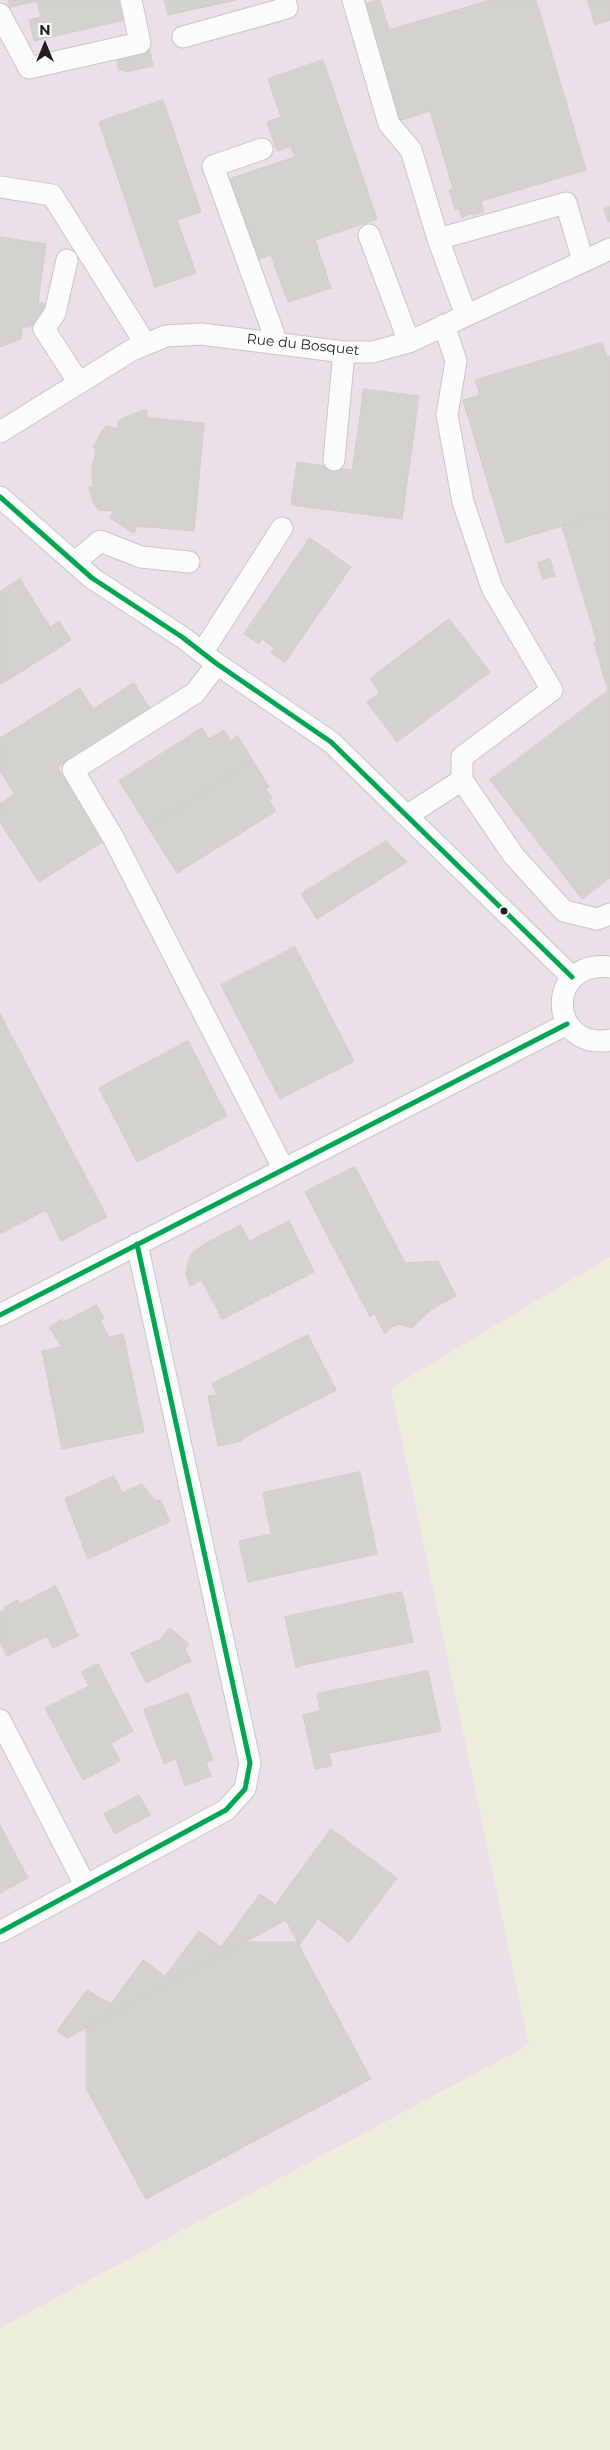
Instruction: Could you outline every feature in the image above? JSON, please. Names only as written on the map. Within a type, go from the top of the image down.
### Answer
[{"type":"street","points":[[0,14],[29,68],[140,43],[131,0]]},
{"type":"street","points":[[183,38],[287,8],[285,0]]},
{"type":"street","points":[[353,0],[389,124],[411,150],[438,239],[466,315]]},
{"type":"street","points":[[262,149],[213,166],[277,344]]},
{"type":"street","points":[[0,187],[52,195],[145,343]]},
{"type":"street","points":[[438,239],[566,203],[583,261]]},
{"type":"street","points":[[369,235],[409,342]]},
{"type":"street","name":"Rue du Bosquet","points":[[0,432],[145,343],[166,336],[201,334],[344,352],[373,352],[409,342],[610,249]]},
{"type":"street","points":[[67,260],[55,313],[44,329],[79,383]]},
{"type":"street","points":[[444,325],[456,361],[448,415],[463,502],[492,588],[552,690],[462,757],[462,780],[514,856],[564,911],[597,919],[610,914]]},
{"type":"street","points":[[334,460],[344,352]]},
{"type":"street","points":[[0,498],[92,578],[182,637],[209,659],[332,742],[572,977]]},
{"type":"street","points":[[280,1162],[114,839],[73,770],[194,693],[209,659],[282,528]]},
{"type":"street","points":[[74,563],[100,541],[141,557],[189,562]]},
{"type":"street","points":[[408,815],[462,780]]},
{"type":"street","points":[[610,967],[597,966],[584,969],[572,977],[565,988],[562,1000],[563,1014],[567,1024],[583,1038],[596,1042],[610,1040]]},
{"type":"street","points":[[0,1315],[567,1024]]},
{"type":"street","points":[[0,1932],[226,1810],[245,1789],[250,1762],[137,1244]]},
{"type":"street","points":[[0,1720],[85,1885]]},
{"type":"shaded area","points":[[0,0],[610,0],[610,1257],[391,1388],[529,2045],[0,2328]]},
{"type":"green space","points":[[610,1257],[610,2450],[0,2450],[0,2328],[529,2045],[391,1388]]},
{"type":"building","points":[[9,0],[124,0],[128,19],[34,41],[29,20],[41,17],[37,1],[10,7]]},
{"type":"building","points":[[165,0],[235,0],[179,12],[236,0],[168,15]]},
{"type":"building","points":[[380,0],[389,30],[490,0],[536,0],[586,170],[481,201],[484,212],[472,215],[471,213],[462,218],[459,208],[455,209],[449,190],[453,188],[430,111],[398,121],[363,5]]},
{"type":"building","points":[[588,0],[610,0],[610,20],[595,25]]},
{"type":"building","points":[[149,49],[153,66],[125,72],[125,70],[119,71],[116,57]]},
{"type":"building","points":[[323,60],[377,219],[315,240],[331,288],[288,302],[271,255],[257,260],[229,179],[295,157],[291,146],[277,151],[267,122],[281,117],[268,79]]},
{"type":"building","points":[[163,100],[201,212],[177,220],[196,273],[155,287],[99,122]]},
{"type":"building","points":[[610,207],[610,221],[608,222],[604,209]]},
{"type":"building","points":[[0,237],[46,244],[38,302],[46,304],[30,327],[22,327],[21,339],[0,347]]},
{"type":"building","points":[[602,343],[607,357],[610,356],[610,511],[506,543],[463,400],[480,395],[475,380]]},
{"type":"building","points":[[364,389],[419,396],[402,519],[291,505],[297,462],[352,470]]},
{"type":"building","points":[[147,410],[147,418],[204,423],[194,531],[137,526],[134,533],[110,518],[113,511],[99,510],[93,502],[89,487],[93,487],[92,468],[96,449],[93,447],[102,431],[106,426],[118,429],[118,421]]},
{"type":"building","points":[[610,511],[610,689],[608,690],[594,643],[597,642],[562,526]]},
{"type":"building","points":[[310,538],[351,567],[285,662],[271,653],[274,648],[262,639],[259,644],[244,634]]},
{"type":"building","points":[[550,559],[555,576],[543,579],[538,563]]},
{"type":"building","points":[[20,579],[50,627],[59,621],[71,640],[0,685],[0,592]]},
{"type":"building","points":[[449,619],[490,672],[397,742],[367,702],[380,693],[370,679]]},
{"type":"building","points":[[134,683],[150,709],[57,767],[104,841],[39,882],[0,822],[0,804],[15,794],[0,771],[0,738],[80,688],[93,709]]},
{"type":"building","points":[[610,689],[610,878],[582,899],[490,780]]},
{"type":"building","points":[[202,728],[209,739],[224,730],[231,742],[237,735],[253,761],[148,827],[119,781]]},
{"type":"building","points":[[253,761],[269,787],[265,788],[272,798],[269,800],[276,811],[177,873],[148,827]]},
{"type":"building","points":[[386,841],[407,862],[317,919],[301,894]]},
{"type":"building","points":[[295,947],[354,1061],[280,1099],[221,985]]},
{"type":"building","points":[[0,1014],[107,1217],[61,1241],[46,1210],[0,1234]]},
{"type":"building","points":[[188,1041],[227,1116],[137,1162],[99,1088]]},
{"type":"building","points":[[355,1167],[405,1263],[438,1261],[456,1296],[432,1309],[412,1328],[399,1324],[392,1327],[385,1334],[375,1314],[370,1317],[305,1192]]},
{"type":"building","points":[[289,1221],[314,1272],[222,1319],[202,1280],[190,1286],[186,1274],[188,1262],[192,1254],[201,1246],[241,1225],[249,1241]]},
{"type":"building","points":[[97,1305],[104,1318],[100,1320],[109,1337],[123,1334],[144,1432],[62,1449],[42,1351],[62,1347],[49,1327],[62,1319],[63,1322]]},
{"type":"building","points":[[308,1335],[336,1390],[243,1438],[242,1441],[218,1446],[208,1396],[217,1395],[212,1384]]},
{"type":"building","points":[[360,1472],[377,1554],[248,1582],[239,1541],[271,1534],[263,1493]]},
{"type":"building","points":[[114,1476],[122,1493],[142,1484],[154,1500],[160,1500],[170,1521],[88,1559],[65,1499]]},
{"type":"building","points":[[56,1586],[78,1636],[53,1648],[47,1636],[7,1656],[0,1642],[0,1612],[5,1610],[4,1607],[18,1600],[20,1604]]},
{"type":"building","points":[[402,1592],[413,1642],[296,1668],[285,1617]]},
{"type":"building","points":[[170,1628],[189,1644],[185,1649],[191,1661],[146,1683],[131,1653],[161,1639]]},
{"type":"building","points":[[98,1664],[133,1731],[111,1743],[120,1761],[83,1780],[45,1708],[89,1686],[82,1672]]},
{"type":"building","points":[[428,1671],[441,1731],[329,1753],[332,1766],[315,1769],[303,1715],[320,1711],[317,1694]]},
{"type":"building","points":[[188,1693],[213,1760],[206,1763],[211,1776],[185,1786],[176,1759],[164,1764],[144,1710]]},
{"type":"building","points":[[139,1795],[150,1815],[115,1834],[104,1814]]},
{"type":"building","points":[[0,1825],[28,1878],[0,1893]]},
{"type":"building","points":[[331,1829],[397,1878],[349,1942],[318,1919],[299,1945],[286,1920],[67,2038],[57,2031],[87,1990],[111,2004],[143,1960],[165,1976],[199,1931],[221,1947],[260,1894],[275,1905]]},
{"type":"building","points":[[246,1942],[297,1942],[371,2079],[146,2199],[86,2088],[86,2028]]},
{"type":"transit line","points":[[0,497],[92,578],[182,637],[217,664],[331,742],[572,977]]},
{"type":"transit line","points":[[0,1315],[567,1024]]},
{"type":"transit line","points":[[0,1932],[226,1810],[245,1789],[250,1763],[137,1244]]}]
